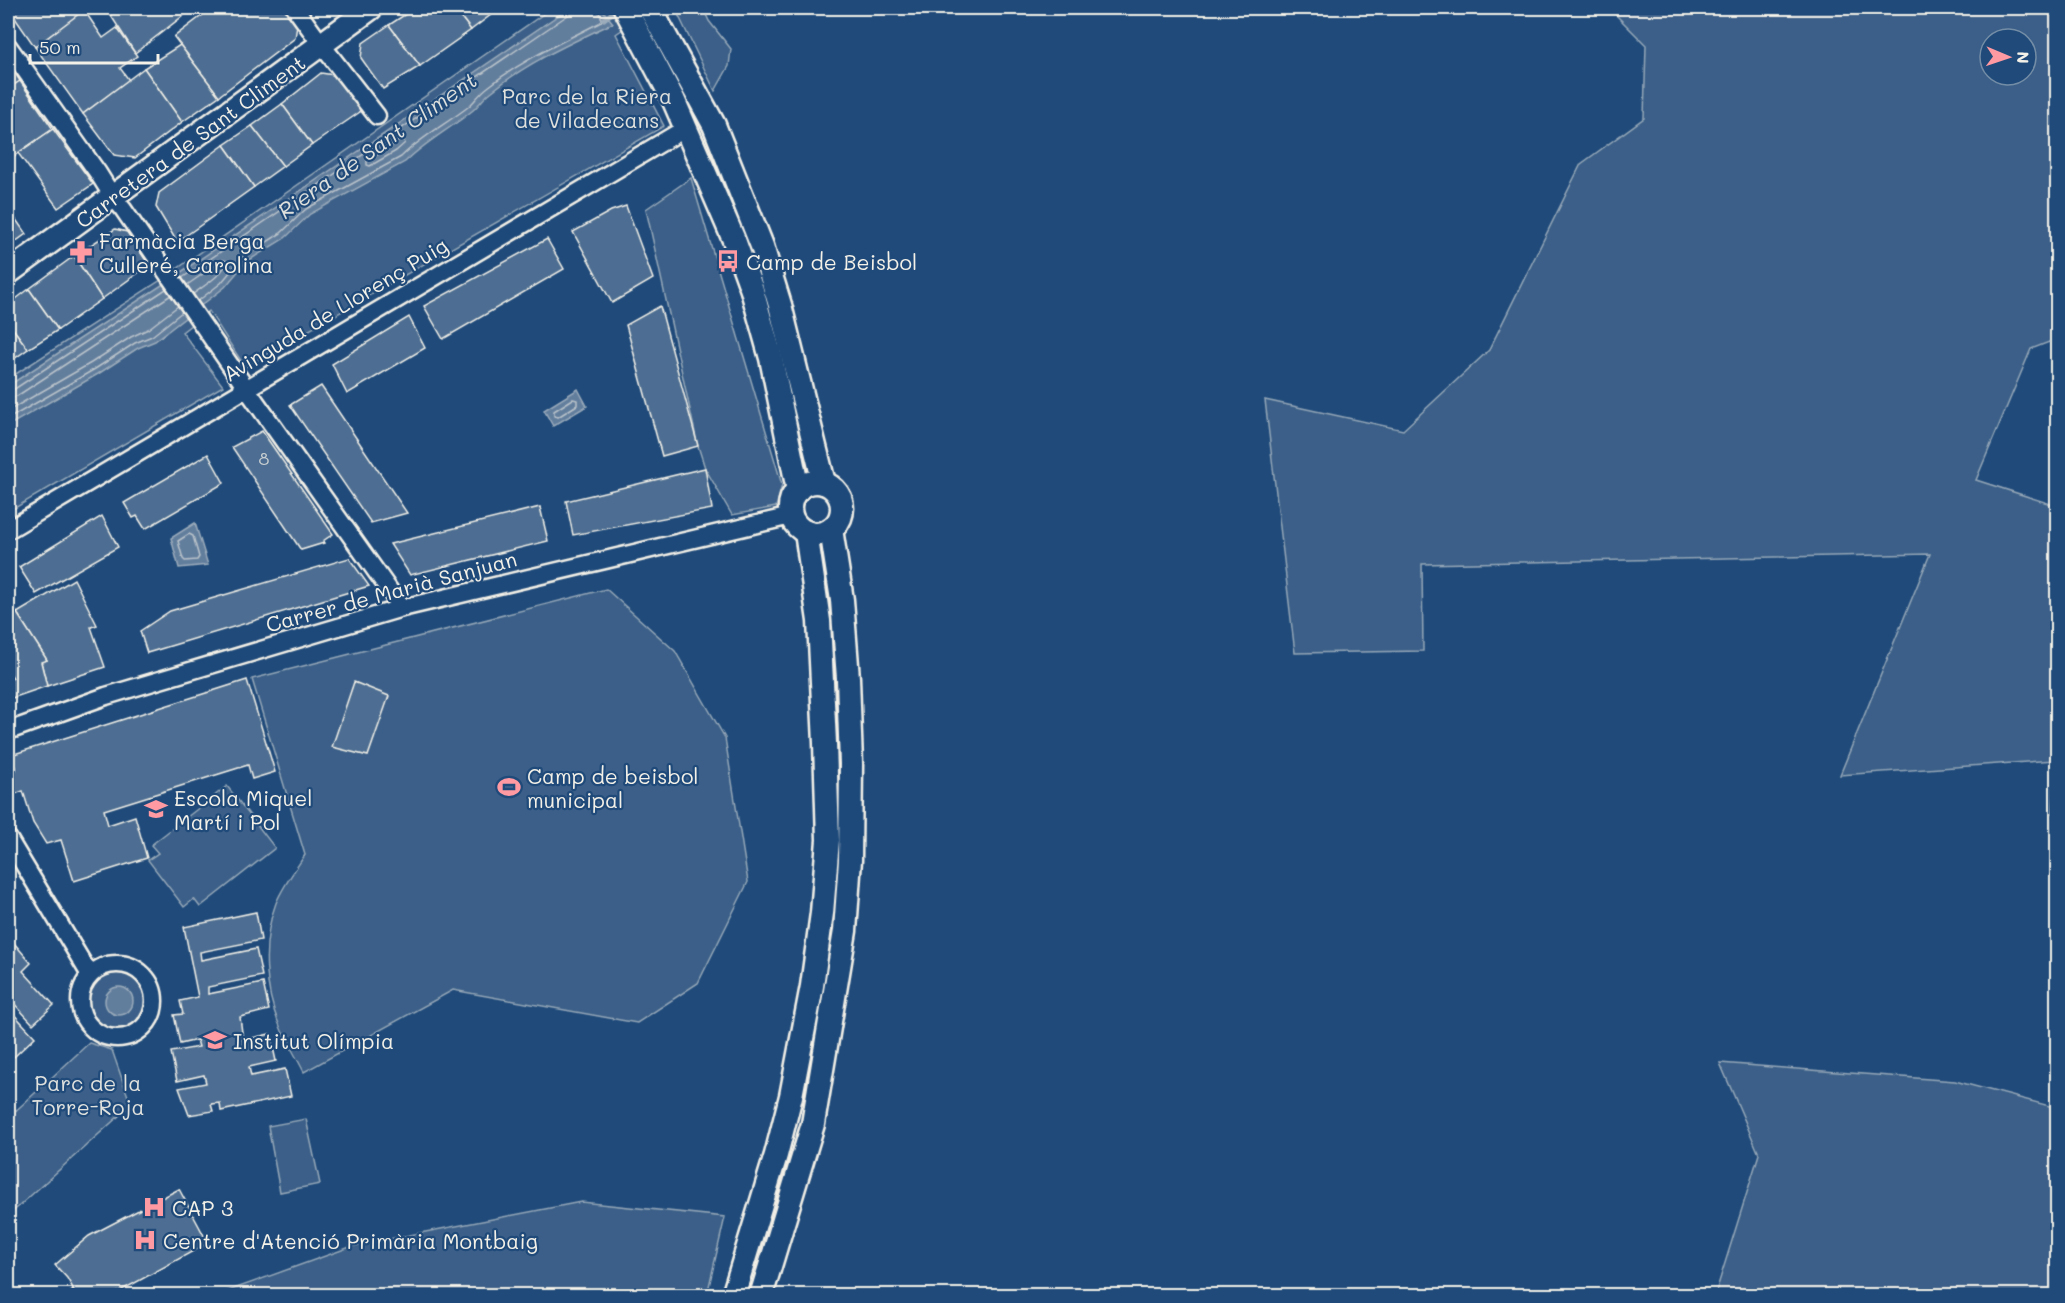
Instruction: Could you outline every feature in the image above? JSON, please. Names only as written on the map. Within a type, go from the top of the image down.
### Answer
[{"type":"street","points":[[295,8],[377,116]]},
{"type":"street","name":"Carretera de Sant Climent","points":[[8,273],[371,8]]},
{"type":"street","points":[[636,11],[734,240],[752,290],[771,358],[798,490]]},
{"type":"street","points":[[636,11],[714,125],[762,246],[780,305],[824,483]]},
{"type":"street","points":[[8,46],[402,608]]},
{"type":"street","name":"Avinguda de Llorenç Puig","points":[[8,530],[686,128]]},
{"type":"street","points":[[733,1296],[776,1155],[791,1096],[812,987],[822,914],[828,840],[819,621],[799,524],[791,502],[798,490],[810,483],[824,483],[837,493],[842,504],[839,520],[831,529],[819,534],[799,524]]},
{"type":"street","name":"Carrer de Marià Sanjuan","points":[[8,730],[116,693],[402,608],[799,524]]},
{"type":"street","points":[[761,1296],[813,1124],[845,931],[850,860],[851,764],[842,600],[831,529]]},
{"type":"street","points":[[8,838],[90,975]]},
{"type":"street","points":[[114,964],[127,965],[138,970],[147,979],[153,991],[153,1010],[144,1027],[133,1035],[121,1039],[99,1034],[91,1028],[80,1007],[80,995],[90,975],[101,967],[114,964]]},
{"type":"green space","name":"Parc de la Riera de Viladecans","points":[[552,8],[654,8],[616,34],[664,126],[245,367],[209,311],[182,332],[223,386],[8,512],[8,379],[158,282]]},
{"type":"green space","points":[[675,8],[703,8],[709,21],[731,49],[729,66],[715,91]]},
{"type":"green space","points":[[1609,8],[2057,8],[2057,339],[2031,349],[1976,480],[2057,506],[2057,874],[2051,876],[2055,760],[1840,775],[1930,554],[1422,564],[1423,651],[1295,653],[1265,400],[1403,430],[1489,350],[1581,164],[1644,118],[1646,45]]},
{"type":"green space","points":[[691,178],[782,485],[776,507],[732,515],[705,468],[698,446],[646,209]]},
{"type":"green space","name":"Camp de beisbol municipal","points":[[606,589],[675,651],[725,738],[748,882],[698,983],[637,1023],[453,990],[304,1072],[282,1031],[271,1000],[267,951],[271,918],[276,903],[305,855],[252,679]]},
{"type":"green space","points":[[227,786],[275,848],[200,907],[194,899],[184,907],[148,860],[158,853],[151,845]]},
{"type":"green space","points":[[117,970],[129,972],[140,979],[147,990],[149,1002],[147,1014],[140,1025],[129,1032],[117,1034],[105,1032],[94,1025],[87,1014],[85,1002],[87,990],[94,979],[105,972]]},
{"type":"green space","name":"Parc de la Torre-Roja","points":[[89,1043],[112,1050],[131,1105],[8,1216],[8,1118]]},
{"type":"green space","points":[[1720,1063],[1955,1081],[2057,1108],[2057,1295],[1715,1295],[1759,1154]]},
{"type":"green space","points":[[306,1119],[320,1184],[280,1192],[268,1126]]},
{"type":"green space","points":[[581,1202],[725,1217],[707,1295],[217,1295],[353,1246]]},
{"type":"water","points":[[569,8],[601,8],[613,23],[520,71],[405,162],[310,214],[285,238],[246,262],[225,287],[155,341],[138,348],[8,426],[8,386],[162,285]]},
{"type":"water","points":[[578,389],[587,406],[553,426],[544,410]]},
{"type":"water","points":[[195,523],[208,565],[179,568],[171,538]]},
{"type":"water","points":[[119,987],[129,991],[133,1001],[129,1011],[119,1015],[109,1011],[105,1001],[109,991]]},
{"type":"building","points":[[8,8],[88,8],[35,47]]},
{"type":"building","points":[[106,8],[185,8],[188,12],[135,53]]},
{"type":"building","points":[[212,8],[290,8],[298,19],[295,38],[219,96],[174,37]]},
{"type":"building","points":[[415,8],[454,8],[471,30],[420,66],[389,25]]},
{"type":"building","points":[[454,8],[500,8],[471,30]]},
{"type":"building","points":[[84,10],[103,38],[117,28],[137,56],[120,68],[129,80],[83,114],[35,47]]},
{"type":"building","points":[[389,25],[420,66],[383,89],[361,58],[363,43]]},
{"type":"building","points":[[180,45],[219,96],[182,122],[144,68]]},
{"type":"building","points":[[8,62],[20,81],[8,89]]},
{"type":"building","points":[[144,68],[182,122],[135,158],[114,155],[83,114]]},
{"type":"building","points":[[321,73],[340,76],[359,105],[360,112],[312,145],[282,104]]},
{"type":"building","points":[[20,81],[53,129],[8,160],[8,89]]},
{"type":"building","points":[[282,104],[312,145],[283,166],[252,126]]},
{"type":"building","points":[[252,126],[283,166],[254,187],[224,145]]},
{"type":"building","points":[[53,129],[93,184],[58,208],[18,153]]},
{"type":"building","points":[[224,145],[254,187],[177,242],[156,207],[159,193]]},
{"type":"building","points":[[626,206],[653,279],[612,303],[573,232],[611,211]]},
{"type":"building","points":[[8,208],[26,234],[8,247]]},
{"type":"building","points":[[115,229],[127,232],[149,265],[102,299],[74,256]]},
{"type":"building","points":[[547,239],[564,269],[443,339],[424,306]]},
{"type":"building","points":[[74,256],[102,299],[58,330],[29,289]]},
{"type":"building","points":[[29,289],[58,330],[28,349],[8,322],[8,305]]},
{"type":"building","points":[[660,306],[698,446],[662,456],[626,325]]},
{"type":"building","points":[[409,317],[425,348],[347,394],[332,364]]},
{"type":"building","points":[[8,322],[28,349],[8,363]]},
{"type":"building","points":[[321,386],[407,513],[371,523],[290,405]]},
{"type":"building","points":[[262,431],[333,534],[323,541],[324,543],[301,550],[232,447]]},
{"type":"building","points":[[208,454],[224,483],[145,529],[137,516],[133,518],[124,503]]},
{"type":"building","points":[[705,468],[712,509],[573,535],[566,501]]},
{"type":"building","points":[[540,507],[548,541],[410,575],[390,544]]},
{"type":"building","points":[[102,516],[118,547],[36,594],[19,567]]},
{"type":"building","points":[[349,558],[369,586],[147,653],[140,631],[170,611]]},
{"type":"building","points":[[74,579],[97,625],[91,627],[105,667],[47,686],[41,662],[47,660],[17,613]]},
{"type":"building","points":[[8,599],[47,660],[41,662],[47,686],[12,698],[8,690],[8,681],[13,678],[8,670]]},
{"type":"building","points":[[247,680],[275,772],[252,779],[248,765],[104,810],[108,825],[135,816],[147,858],[74,881],[61,840],[46,844],[33,823],[23,791],[15,794],[8,778],[8,773],[16,770],[11,755]]},
{"type":"building","points":[[354,682],[389,696],[368,756],[332,747]]},
{"type":"building","points":[[256,912],[261,940],[200,952],[201,960],[256,949],[262,976],[208,987],[208,994],[263,983],[269,1010],[240,1017],[243,1040],[270,1034],[276,1061],[249,1067],[251,1076],[285,1069],[291,1096],[221,1111],[220,1103],[211,1104],[213,1111],[189,1115],[179,1088],[206,1083],[204,1075],[177,1081],[171,1052],[199,1047],[197,1040],[180,1044],[174,1015],[183,1014],[180,1001],[198,997],[184,927]]},
{"type":"building","points":[[8,936],[31,963],[23,971],[54,1005],[33,1024],[8,997]]},
{"type":"building","points":[[8,1008],[35,1037],[14,1057],[8,1050]]},
{"type":"building","name":"Centre d'Atenció Primària Montbaig","points":[[179,1189],[208,1243],[111,1296],[64,1296],[74,1290],[55,1265],[89,1236]]},
{"type":"waterway","name":"Riera de Sant Climent","points":[[604,19],[619,8]]},
{"type":"place","name":"Farmàcia Berga Culleré, Carolina","points":[[81,252]]},
{"type":"place","name":"Camp de Beisbol","points":[[728,261]]},
{"type":"place","name":"Camp de beisbol municipal","points":[[509,787]]},
{"type":"place","name":"Escola Miquel Martí i Pol","points":[[156,809]]},
{"type":"place","name":"Institut Olímpia","points":[[215,1040]]},
{"type":"place","name":"CAP 3","points":[[154,1207]]},
{"type":"place","name":"Centre d'Atenció Primària Montbaig","points":[[145,1240]]}]
